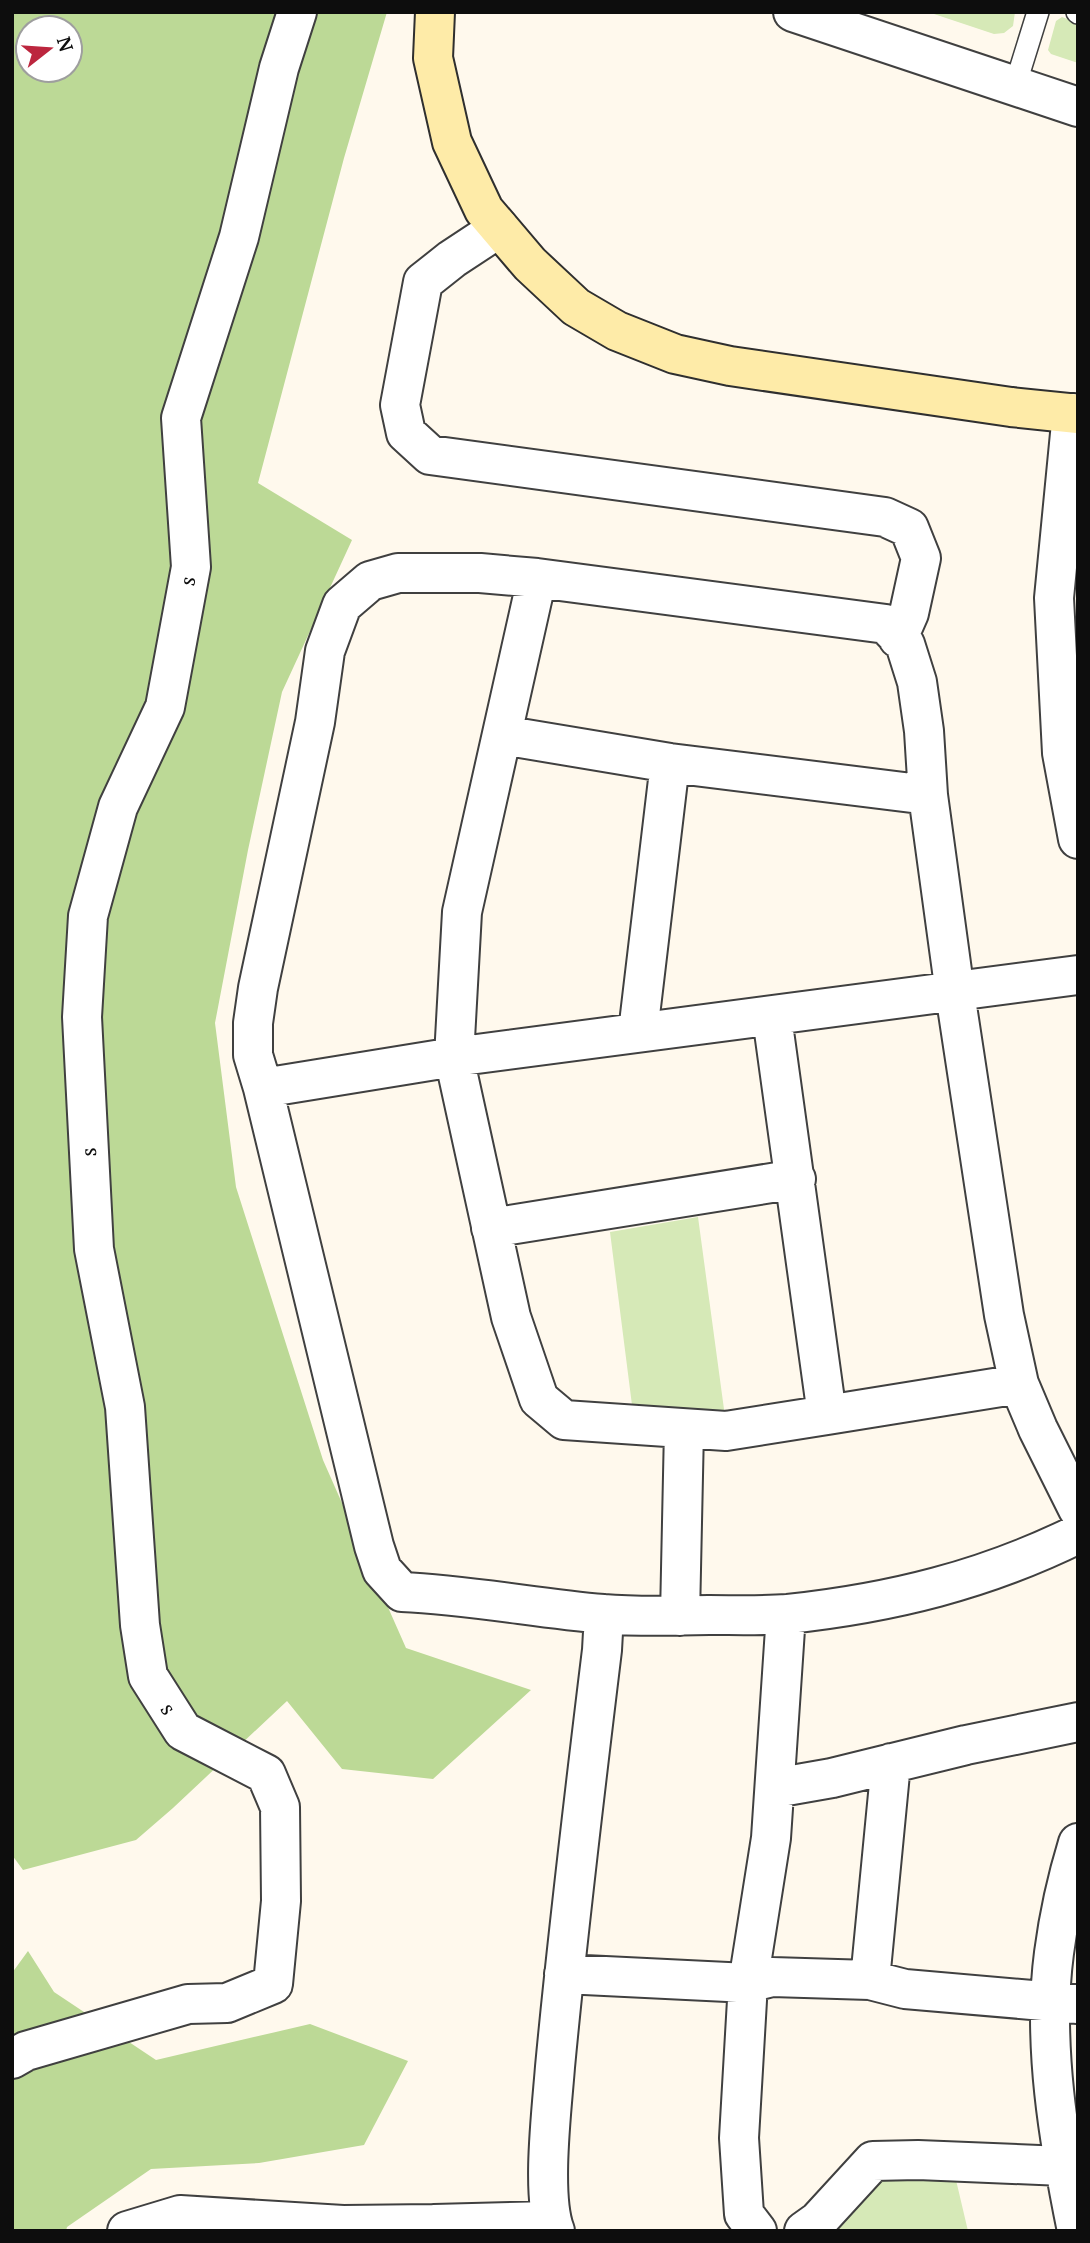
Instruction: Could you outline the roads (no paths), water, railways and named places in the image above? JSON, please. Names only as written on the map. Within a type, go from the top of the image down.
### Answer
[{"type":"street","name":"s","points":[[12,2059],[26,2052],[188,2004],[227,2003],[273,1984],[281,1901],[281,1807],[266,1774],[183,1731],[148,1676],[140,1625],[125,1407],[94,1250],[82,1017],[88,916],[118,807],[165,706],[191,566],[181,418],[239,237],[279,68],[297,12]]},
{"type":"street","points":[[435,12],[433,58],[452,142],[484,210],[530,264],[576,307],[617,331],[676,354],[730,366],[1075,414],[1054,598],[1067,643],[1062,752],[1078,839]]},
{"type":"street","points":[[793,12],[879,26],[1014,86],[1078,107]]},
{"type":"street","points":[[499,228],[423,282],[400,405],[407,433],[430,455],[885,517],[909,528],[921,558],[909,613],[898,638]]},
{"type":"street","points":[[1078,1509],[1019,1384],[1002,1302],[928,795],[924,731],[916,682],[905,645],[886,624],[537,578],[480,573],[398,573],[370,581],[342,605],[325,650],[315,722],[258,988],[253,1023],[253,1055],[382,1570],[402,1592],[439,1593],[604,1614],[786,1614],[864,1603],[937,1588],[1004,1567],[1078,1534]]},
{"type":"street","points":[[537,578],[462,912],[454,1057],[511,1317],[539,1399],[564,1420],[726,1431],[1019,1384]]},
{"type":"street","points":[[502,736],[670,764],[928,795]]},
{"type":"street","points":[[638,1032],[670,764]]},
{"type":"street","points":[[263,1088],[454,1057],[1078,975]]},
{"type":"street","points":[[772,1017],[827,1415]]},
{"type":"street","points":[[491,1228],[796,1179]]},
{"type":"street","points":[[680,1616],[684,1429]]},
{"type":"street","points":[[127,2231],[180,2216],[343,2225],[553,2226],[549,2184],[551,2120],[564,1975],[604,1614]]},
{"type":"street","points":[[757,2231],[744,2214],[739,2138],[748,1983],[771,1838],[786,1614]]},
{"type":"street","points":[[775,1788],[832,1778],[966,1745],[1078,1722]]},
{"type":"street","points":[[870,1980],[891,1763]]},
{"type":"street","points":[[1077,2231],[1063,2166],[1052,2059],[1064,2003],[1054,1955],[1065,1889],[1078,1843]]},
{"type":"street","points":[[564,1975],[748,1983],[772,1977],[870,1980],[905,1989],[1064,2003]]},
{"type":"street","points":[[804,2231],[818,2221],[873,2161],[918,2160],[1063,2166]]},
{"type":"lane","points":[[1014,86],[1038,12]]}]
